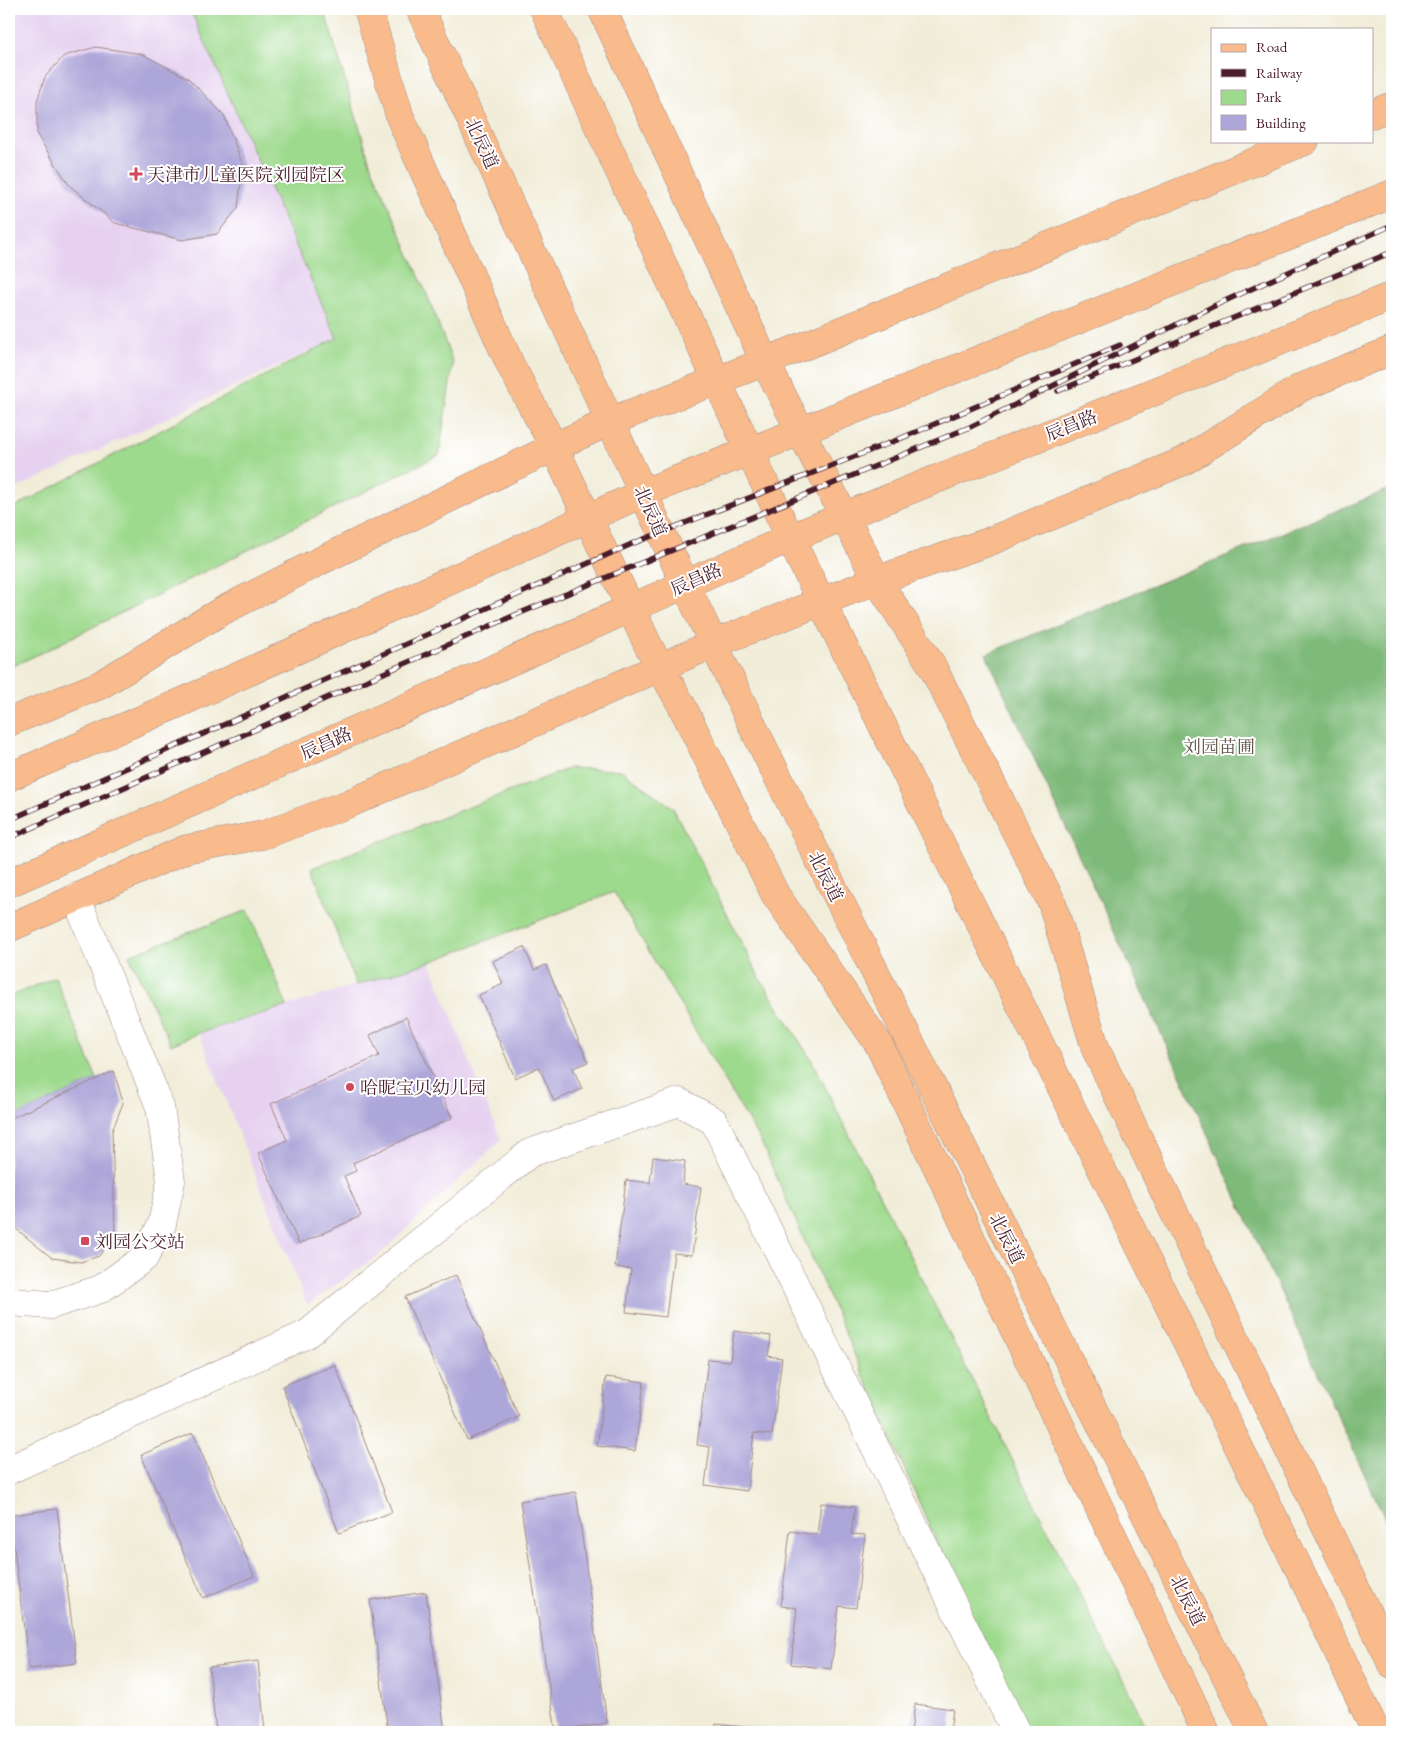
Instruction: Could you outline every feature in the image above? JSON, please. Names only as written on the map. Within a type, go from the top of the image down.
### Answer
[{"type":"main road","points":[[368,9],[400,117],[510,364],[554,446],[649,647],[775,894],[878,1044],[1206,1732]]},
{"type":"main road","name":"北辰道","points":[[420,9],[713,644],[790,803],[1254,1732]]},
{"type":"main road","points":[[544,9],[790,538],[1286,1541],[1376,1732]]},
{"type":"main road","points":[[602,9],[765,362],[877,580],[931,664],[1052,903],[1096,1050],[1392,1664]]},
{"type":"main road","points":[[1374,113],[1392,106]]},
{"type":"main road","points":[[9,722],[100,684],[220,612],[554,446],[611,421],[765,362],[1303,142]]},
{"type":"main road","points":[[9,777],[184,700],[643,492],[802,431],[1392,194]]},
{"type":"main road","name":"辰昌路","points":[[9,883],[790,538],[1392,296]]},
{"type":"main road","points":[[9,928],[186,849],[263,835],[348,804],[713,644],[877,580],[988,542],[1184,461],[1302,387],[1392,350]]},
{"type":"lane","points":[[9,1302],[51,1306],[101,1289],[144,1258],[162,1224],[171,1180],[160,1106],[76,897]]},
{"type":"lane","points":[[9,1470],[307,1334],[530,1153],[679,1102],[714,1121],[1016,1732]]},
{"type":"shaded area","name":"天津市儿童医院刘园院区","points":[[9,9],[190,9],[337,338],[9,492]]},
{"type":"shaded area","name":"哈昵宝贝幼儿园","points":[[430,962],[501,1140],[378,1256],[307,1305],[199,1033]]},
{"type":"green space","points":[[190,9],[324,9],[370,163],[428,297],[453,363],[439,455],[9,668],[9,510],[337,338]]},
{"type":"green space","name":"刘园苗圃","points":[[1392,488],[1392,1534],[986,654]]},
{"type":"green space","points":[[570,768],[621,770],[673,808],[758,975],[812,1061],[1149,1732],[1020,1732],[762,1144],[614,892],[430,962],[356,985],[312,868]]},
{"type":"green space","points":[[248,910],[287,1006],[199,1033],[171,1045],[129,955]]},
{"type":"green space","points":[[55,977],[97,1079],[9,1119],[9,997]]},
{"type":"building","points":[[96,47],[142,54],[188,78],[224,115],[243,166],[238,208],[217,234],[182,240],[115,223],[69,185],[37,135],[37,101],[45,77],[64,56]]},
{"type":"building","points":[[524,947],[534,970],[546,965],[588,1062],[573,1068],[582,1089],[554,1101],[539,1067],[515,1078],[479,995],[503,984],[493,961]]},
{"type":"building","points":[[406,1017],[452,1118],[353,1163],[356,1171],[344,1176],[361,1216],[299,1244],[258,1153],[287,1140],[271,1104],[379,1056],[370,1035]]},
{"type":"building","points":[[114,1071],[123,1103],[112,1131],[115,1233],[99,1256],[81,1262],[52,1258],[9,1223],[9,1119]]},
{"type":"building","points":[[653,1157],[685,1161],[683,1184],[701,1187],[692,1255],[674,1253],[666,1317],[626,1312],[631,1269],[615,1267],[626,1180],[650,1183]]},
{"type":"building","points":[[456,1275],[519,1417],[467,1440],[405,1297]]},
{"type":"building","points":[[734,1331],[771,1336],[768,1356],[782,1358],[772,1435],[754,1433],[747,1491],[705,1485],[710,1447],[697,1445],[708,1359],[730,1361]]},
{"type":"building","points":[[335,1365],[392,1512],[339,1533],[282,1386]]},
{"type":"building","points":[[606,1377],[644,1382],[635,1451],[597,1446]]},
{"type":"building","points":[[193,1433],[254,1576],[203,1598],[141,1455]]},
{"type":"building","points":[[576,1492],[607,1723],[556,1732],[520,1501]]},
{"type":"building","points":[[821,1503],[855,1507],[851,1534],[865,1535],[856,1608],[839,1606],[831,1669],[791,1664],[797,1608],[781,1606],[790,1531],[817,1535]]},
{"type":"building","points":[[57,1509],[77,1663],[29,1669],[10,1515]]},
{"type":"building","points":[[426,1592],[445,1732],[388,1732],[370,1600]]},
{"type":"building","points":[[258,1661],[265,1732],[216,1732],[209,1667]]},
{"type":"building","points":[[915,1704],[953,1709],[950,1732],[911,1732]]},
{"type":"building","points":[[716,1724],[769,1730],[769,1732],[715,1732]]},
{"type":"railway","points":[[9,838],[513,616],[970,427],[1216,305],[1392,225]]},
{"type":"railway","points":[[1058,391],[1392,252]]},
{"type":"railway","points":[[9,820],[634,543],[897,440],[1120,345]]},
{"type":"place","name":"天津市儿童医院刘园院区","points":[[136,174]]},
{"type":"place","name":"哈昵宝贝幼儿园","points":[[350,1087]]},
{"type":"place","name":"刘园公交站","points":[[85,1241]]}]
